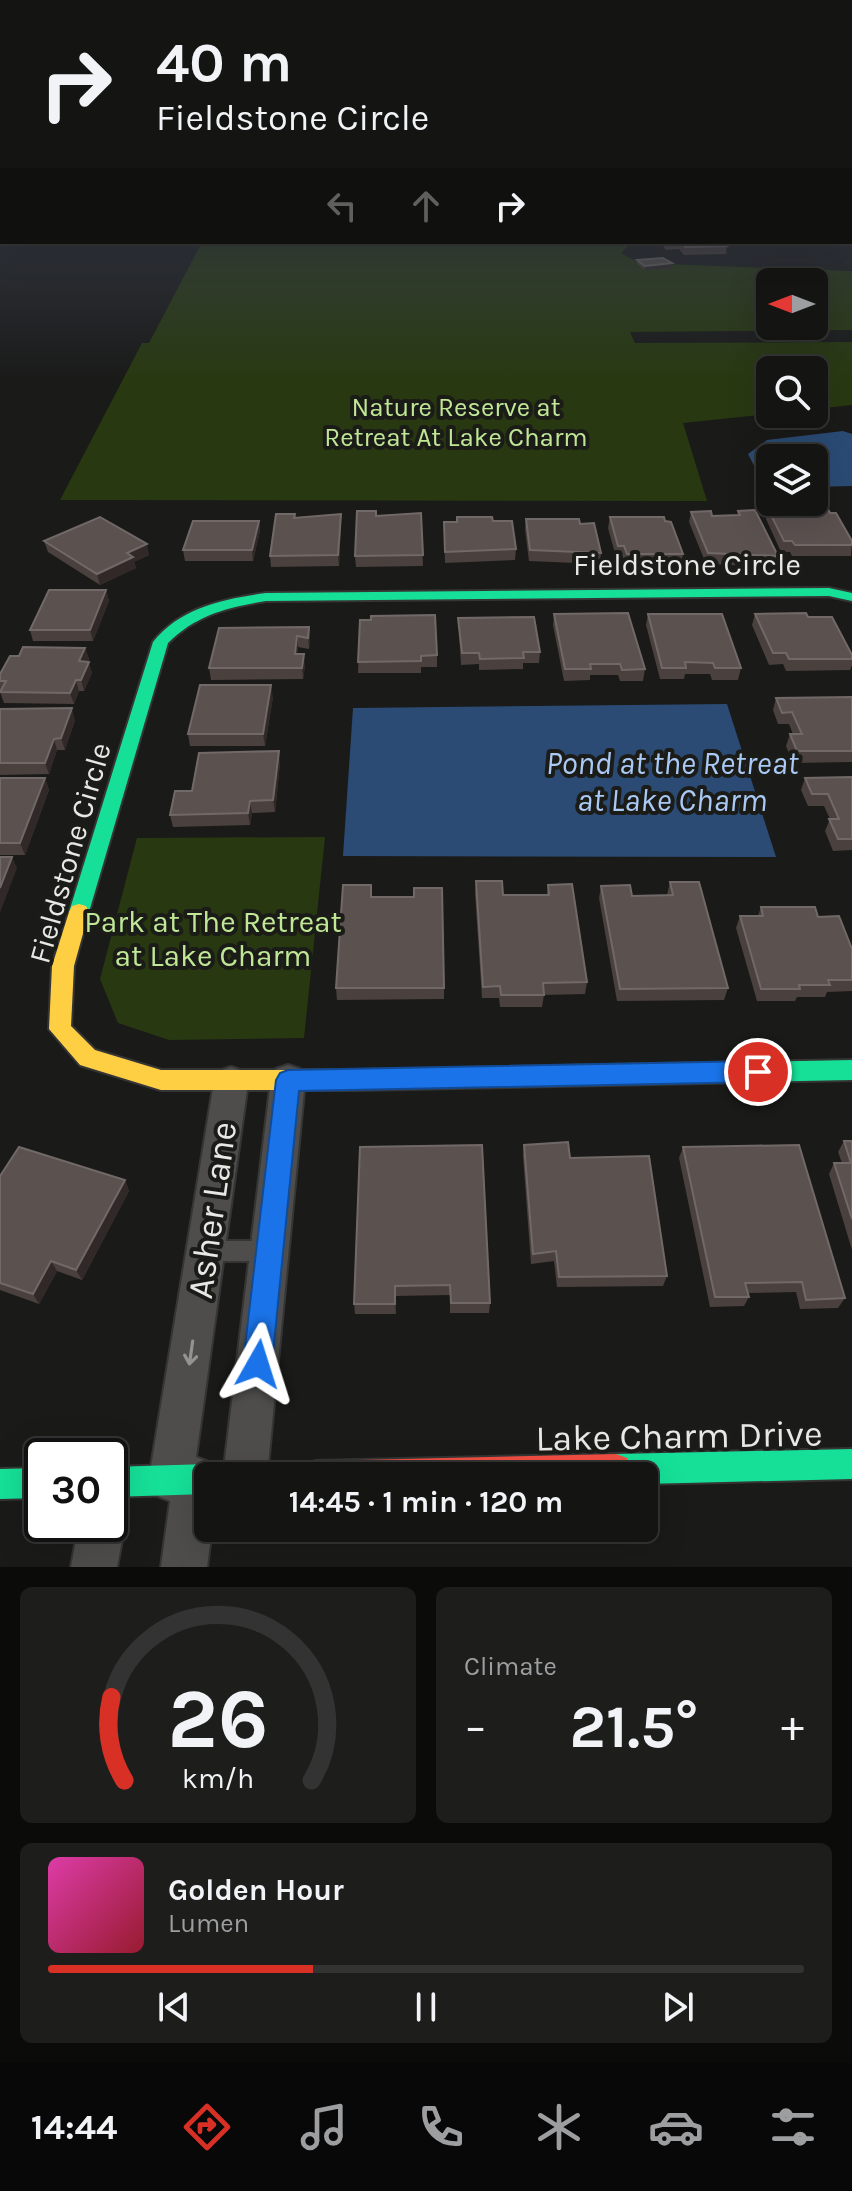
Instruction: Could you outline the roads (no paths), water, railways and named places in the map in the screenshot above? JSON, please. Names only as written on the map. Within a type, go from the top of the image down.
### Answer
[{"type":"street","name":"Fieldstone Circle","points":[[852,597],[829,592],[266,597],[208,605],[172,627],[161,642],[63,966],[60,1029],[88,1058],[161,1080],[231,1082],[852,1070]]},
{"type":"street","name":"Asher Lane","points":[[247,1462],[288,1080]]},
{"type":"street","name":"Asher Lane","points":[[184,1567],[205,1251],[231,1082]]},
{"type":"street","name":"Lake Charm Drive","points":[[658,1468],[852,1464]]},
{"type":"street","points":[[128,1481],[192,1479]]},
{"type":"street","points":[[0,1484],[24,1483]]},
{"type":"street","points":[[94,1567],[99,1542]]},
{"type":"lane","points":[[205,1251],[271,1251]]},
{"type":"water","points":[[843,431],[852,434],[852,486],[828,487],[828,444],[762,444],[767,440]]},
{"type":"water","points":[[756,448],[756,469],[748,454]]},
{"type":"water","name":"Pond at the Retreat at Lake Charm","points":[[727,704],[776,857],[343,856],[353,708]]},
{"type":"park label","name":"Nature Reserve at Retreat At Lake Charm","points":[[456,422]]},
{"type":"park label","name":"Park at The Retreat at Lake Charm","points":[[213,939]]}]
